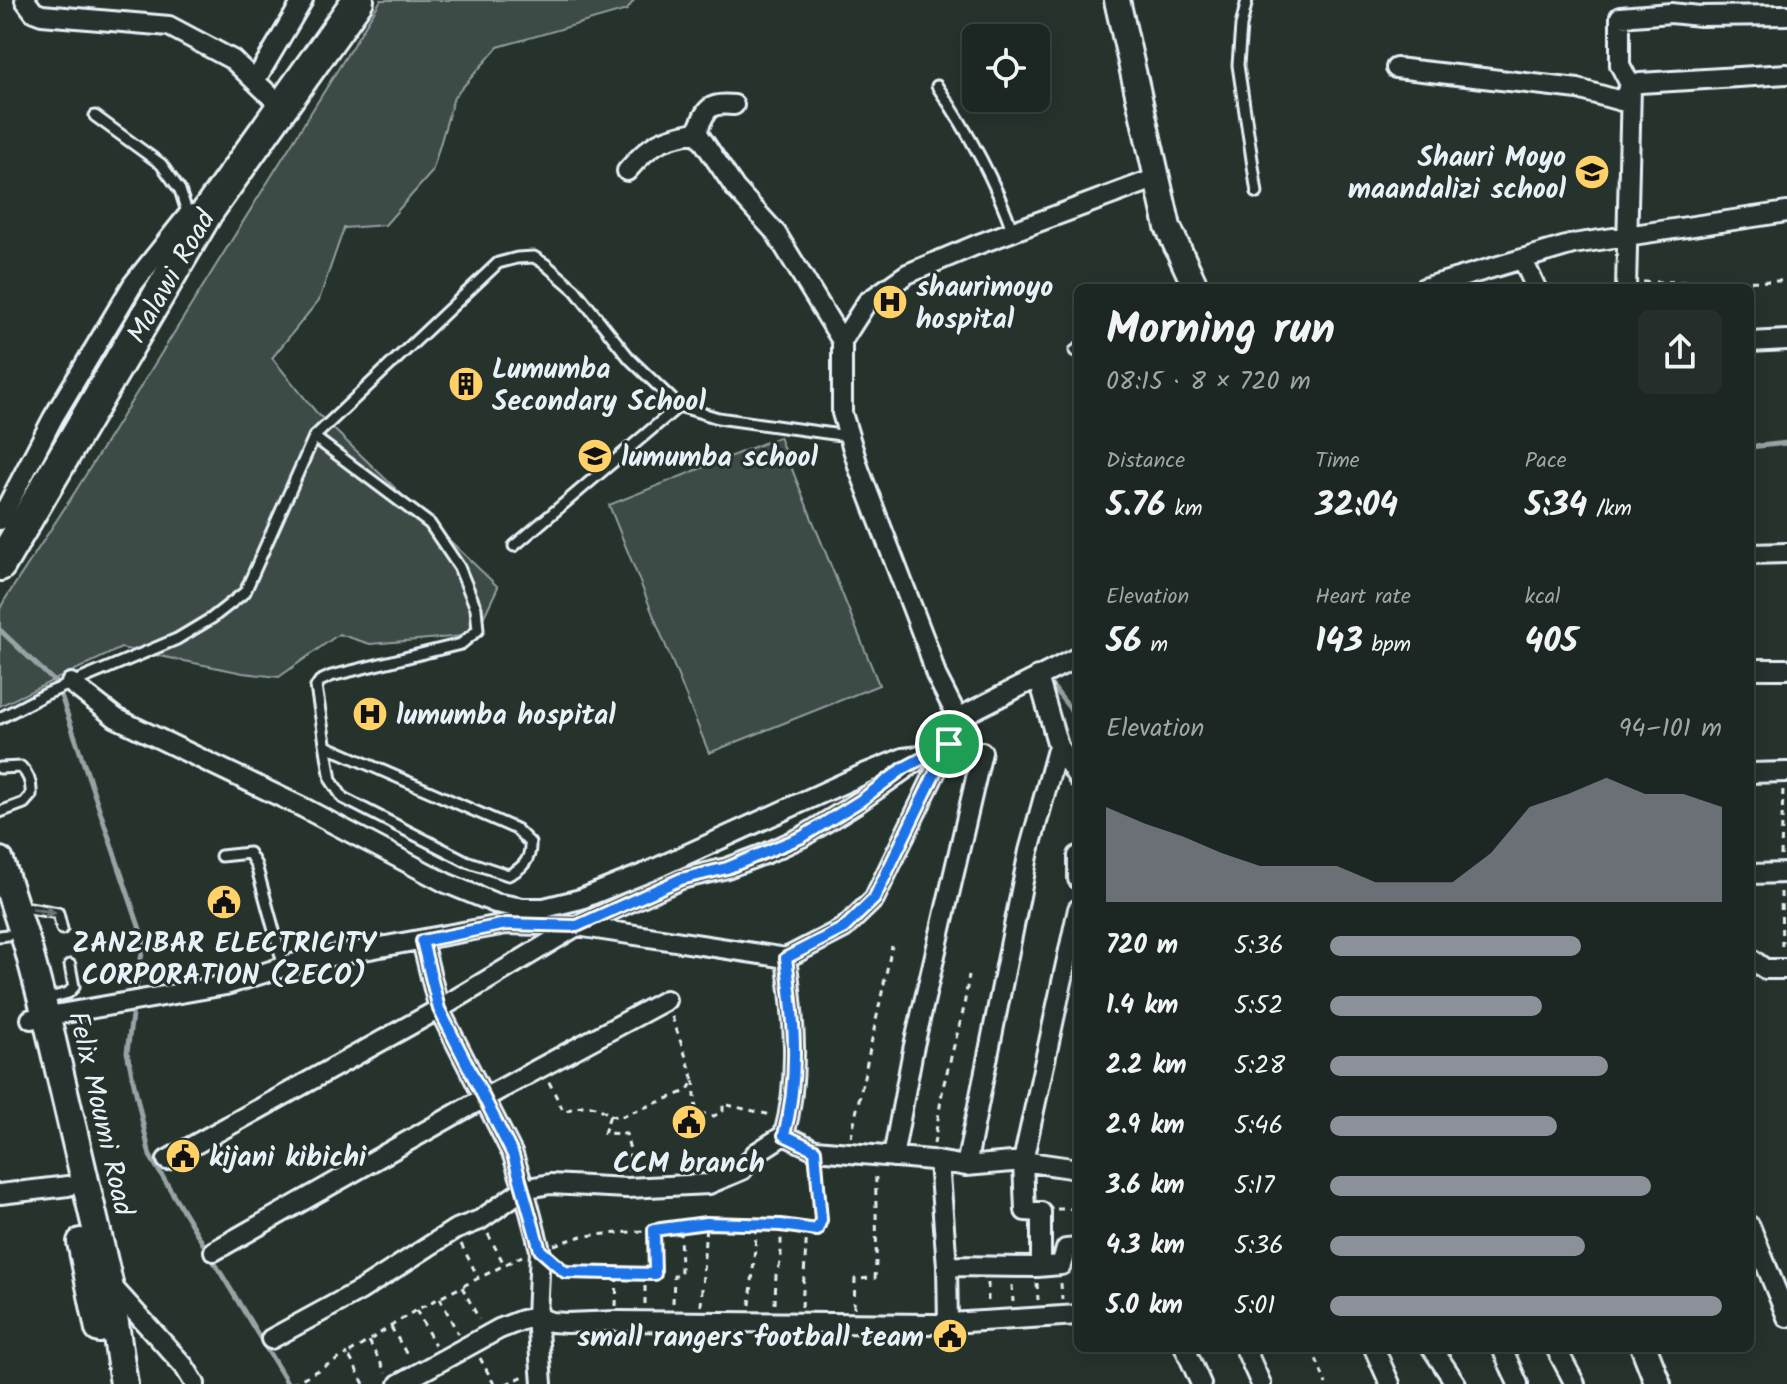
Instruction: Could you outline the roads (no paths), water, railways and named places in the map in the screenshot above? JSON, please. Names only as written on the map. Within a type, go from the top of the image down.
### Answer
[{"type":"main road","name":"Malawi Road","points":[[0,565],[198,213],[358,0]]},
{"type":"main road","name":"Felix Moumi Road","points":[[0,861],[4,919],[40,1011],[124,1384]]},
{"type":"main road","name":"Felix Moumi Road","points":[[40,1011],[68,1186],[100,1285],[107,1384]]},
{"type":"street","points":[[25,0],[34,12],[42,15],[169,26],[222,53],[281,106]]},
{"type":"street","points":[[255,81],[303,0]]},
{"type":"street","points":[[1117,0],[1168,227],[1194,284]]},
{"type":"street","points":[[1626,284],[1631,86],[1620,65],[1620,19],[1622,16],[1671,13],[1700,16],[1787,15]]},
{"type":"street","points":[[1396,68],[1578,89],[1621,101],[1631,86],[1640,83],[1787,74]]},
{"type":"street","points":[[697,132],[705,110],[719,103],[734,105]]},
{"type":"street","points":[[627,171],[646,148],[676,136],[697,132]]},
{"type":"street","points":[[40,1011],[70,1002],[226,985],[284,967],[506,924],[577,926],[786,958],[844,928],[874,899],[949,744],[958,718],[936,675],[849,436],[842,413],[842,341],[776,233],[735,188],[697,132]]},
{"type":"street","points":[[842,341],[867,302],[907,274],[1157,178]]},
{"type":"street","points":[[1438,284],[1573,244],[1787,212]]},
{"type":"street","points":[[0,520],[53,418],[133,284],[198,213]]},
{"type":"street","points":[[1523,260],[1534,284]]},
{"type":"street","points":[[1754,342],[1787,340]]},
{"type":"street","points":[[1754,554],[1787,553]]},
{"type":"street","points":[[958,718],[1041,688],[1074,660]]},
{"type":"street","points":[[1754,669],[1787,669]]},
{"type":"street","points":[[69,684],[116,718],[304,808],[446,883],[495,903],[523,908],[544,908],[581,899],[866,773],[903,758],[928,755]]},
{"type":"street","points":[[1041,688],[1058,746],[1074,771]]},
{"type":"street","points":[[167,1160],[439,1009],[577,926],[681,879],[727,868],[802,837],[860,801],[904,768],[949,744]]},
{"type":"street","points":[[966,1166],[1029,851],[1058,746]]},
{"type":"street","points":[[884,1156],[913,1050],[982,752]]},
{"type":"street","points":[[1754,773],[1787,772]]},
{"type":"street","points":[[1047,784],[1074,778]]},
{"type":"street","points":[[1754,874],[1787,873]]},
{"type":"street","points":[[1037,1267],[1041,1264],[1041,1212],[1025,1211],[1023,1161],[1074,927]]},
{"type":"street","points":[[422,941],[439,1009],[513,1155],[524,1189],[540,1250],[537,1317],[542,1384]]},
{"type":"street","points":[[271,1339],[361,1290],[454,1230],[480,1220],[524,1189],[550,1184],[627,1188],[709,1184],[742,1170],[786,1127],[795,1028],[786,958]]},
{"type":"street","points":[[1754,961],[1765,969],[1787,969]]},
{"type":"street","points":[[214,1251],[484,1098],[666,1000]]},
{"type":"street","points":[[786,1127],[815,1150],[966,1166],[1023,1161],[1074,1168]]},
{"type":"street","points":[[935,1161],[947,1266],[948,1323]]},
{"type":"street","points":[[0,1194],[68,1186]]},
{"type":"street","points":[[1754,1236],[1787,1317]]},
{"type":"street","points":[[947,1266],[1061,1265],[1066,1249],[1074,1248]]},
{"type":"street","points":[[100,1285],[184,1366],[195,1384]]},
{"type":"street","points":[[393,1379],[418,1373],[475,1342],[522,1320],[537,1317],[567,1323],[948,1323],[1074,1315]]},
{"type":"street","points":[[1187,1352],[1201,1384]]},
{"type":"street","points":[[1247,1352],[1261,1384]]},
{"type":"street","points":[[1376,1352],[1390,1384]]},
{"type":"street","points":[[1435,1352],[1456,1384]]},
{"type":"street","points":[[1504,1352],[1518,1384]]},
{"type":"street","points":[[1558,1352],[1575,1384]]},
{"type":"street","points":[[1646,1352],[1658,1384]]},
{"type":"lane","points":[[1247,0],[1238,65],[1257,193]]},
{"type":"lane","points":[[937,86],[955,111],[1001,199],[1013,232]]},
{"type":"lane","points":[[95,116],[161,164],[198,213]]},
{"type":"lane","points":[[0,718],[46,694],[177,639],[212,618],[245,592],[314,437],[498,263],[534,257],[575,290],[630,359],[679,406],[718,418],[849,436]]},
{"type":"lane","points":[[514,546],[679,406]]},
{"type":"lane","points":[[314,437],[430,524],[459,567],[476,608],[478,630],[461,644],[320,681],[316,687],[331,780],[343,798],[466,861],[508,875],[527,862],[531,853],[530,843],[516,829],[328,747]]},
{"type":"lane","points":[[0,768],[21,767],[27,773],[32,788],[31,795],[24,803],[0,812]]},
{"type":"lane","points":[[221,856],[249,853],[256,865],[284,967]]},
{"type":"lane","points":[[4,919],[58,913],[62,929]]},
{"type":"lane","points":[[70,965],[74,987],[70,1002]]},
{"type":"waterway","points":[[1754,447],[1787,443]]},
{"type":"waterway","points":[[0,630],[57,684],[144,941],[135,994]]},
{"type":"waterway","points":[[1053,687],[1074,714]]},
{"type":"waterway","points":[[133,1008],[127,1052],[150,1156],[288,1384]]},
{"type":"place","name":"Shauri Moyo maandalizi school","points":[[1592,172]]},
{"type":"place","name":"shaurimoyo hospital","points":[[890,302]]},
{"type":"place","name":"Lumumba Secondary School","points":[[466,384]]},
{"type":"place","name":"lumumba school","points":[[595,456]]},
{"type":"place","name":"lumumba hospital","points":[[370,714]]},
{"type":"place","name":"ZANZIBAR ELECTRICITY CORPORATION (ZECO)","points":[[224,902]]},
{"type":"place","name":"CCM branch","points":[[689,1122]]},
{"type":"place","name":"kijani kibichi","points":[[183,1156]]},
{"type":"place","name":"small rangers football team","points":[[950,1336]]}]
